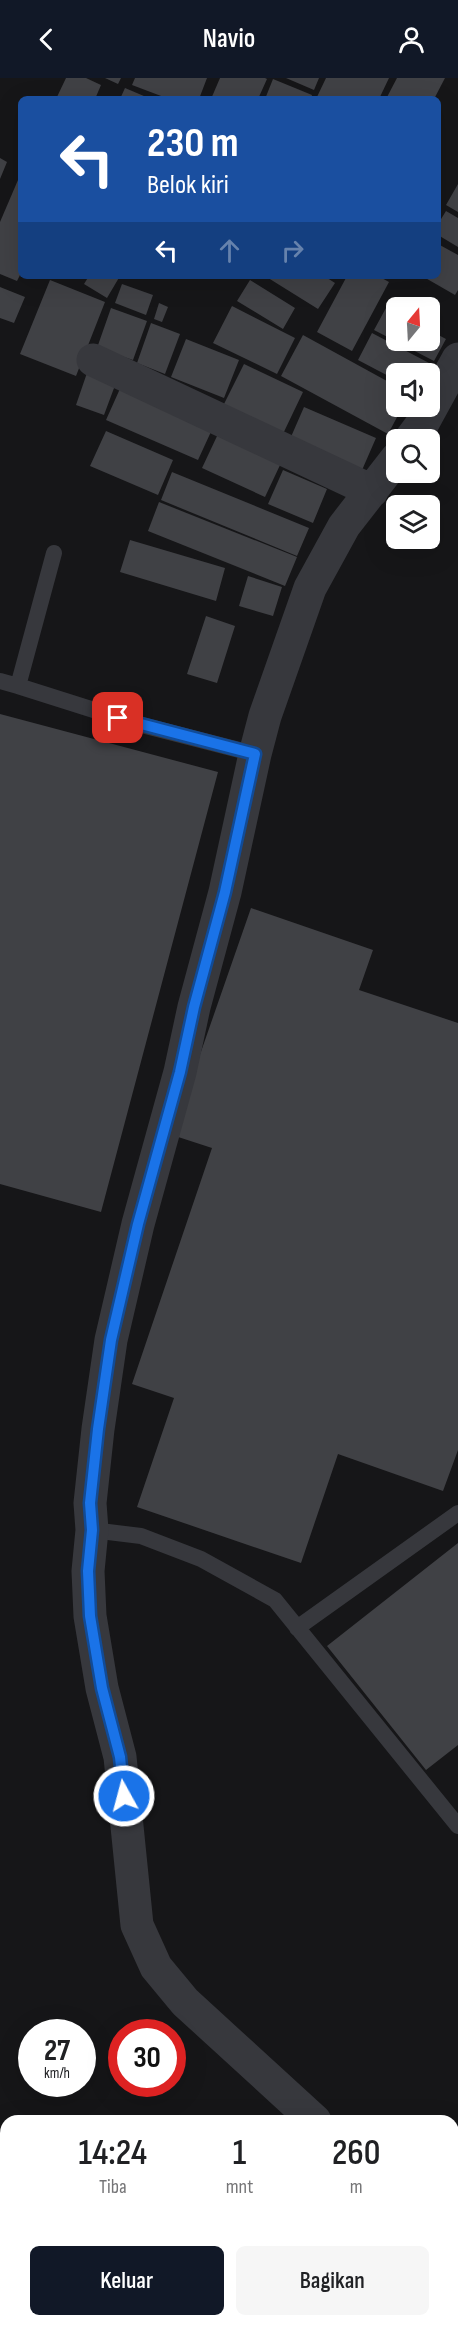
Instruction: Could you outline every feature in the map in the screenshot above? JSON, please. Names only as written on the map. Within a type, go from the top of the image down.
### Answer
[{"type":"street","points":[[418,429],[458,359]]},
{"type":"street","points":[[93,360],[372,491]]},
{"type":"street","points":[[308,2115],[185,2002],[156,1967],[137,1925],[120,1757],[102,1688],[90,1616],[88,1571],[92,1530],[90,1503],[111,1340],[138,1224],[180,1072],[194,1007],[225,892],[265,716],[310,588],[344,526],[386,472]]},
{"type":"lane","points":[[18,686],[54,554]]},
{"type":"lane","points":[[0,681],[138,724],[255,754]]},
{"type":"lane","points":[[297,1628],[458,1513]]},
{"type":"lane","points":[[92,1530],[141,1536],[201,1559],[276,1600],[458,1826]]},
{"type":"building","points":[[66,78],[86,78],[101,85],[96,96],[57,96]]},
{"type":"building","points":[[105,78],[121,78],[118,84]]},
{"type":"building","points":[[135,78],[207,78],[200,96],[161,96],[132,85]]},
{"type":"building","points":[[220,78],[267,79],[259,96],[212,96]]},
{"type":"building","points":[[286,78],[319,78],[314,90]]},
{"type":"building","points":[[326,78],[389,78],[380,96],[317,96]]},
{"type":"building","points":[[397,78],[445,78],[436,96],[388,96]]},
{"type":"building","points":[[273,79],[312,95],[312,96],[266,96]]},
{"type":"building","points":[[125,88],[144,96],[121,96]]},
{"type":"building","points":[[0,158],[7,162],[0,179]]},
{"type":"building","points":[[18,180],[17,281],[0,274],[0,222]]},
{"type":"building","points":[[458,184],[458,212],[446,205]]},
{"type":"building","points":[[446,211],[458,218],[458,247],[441,237],[441,219]]},
{"type":"building","points":[[441,246],[458,255],[458,290],[455,295],[427,279],[441,279]]},
{"type":"building","points":[[87,279],[118,279],[107,298],[84,284]]},
{"type":"building","points":[[270,279],[329,279],[335,283],[318,309]]},
{"type":"building","points":[[345,279],[384,279],[389,282],[352,351],[317,332]]},
{"type":"building","points":[[50,280],[105,302],[76,376],[20,354]]},
{"type":"building","points":[[250,280],[295,308],[283,329],[237,301]]},
{"type":"building","points":[[122,284],[153,295],[146,315],[115,303]]},
{"type":"building","points":[[0,287],[25,297],[14,323],[0,318]]},
{"type":"building","points":[[159,303],[168,307],[162,322],[154,319]]},
{"type":"building","points":[[232,306],[295,338],[277,374],[213,343]]},
{"type":"building","points":[[111,308],[147,321],[133,360],[97,348]]},
{"type":"building","points":[[386,308],[386,336],[374,330]]},
{"type":"building","points":[[151,323],[180,334],[165,374],[137,363]]},
{"type":"building","points":[[372,333],[386,340],[386,351],[406,351],[429,363],[386,363],[386,375],[358,360]]},
{"type":"building","points":[[303,335],[386,381],[386,417],[397,417],[391,429],[386,429],[386,433],[281,376]]},
{"type":"building","points":[[440,336],[446,339],[440,350]]},
{"type":"building","points":[[186,339],[239,360],[224,398],[171,377]]},
{"type":"building","points":[[415,351],[439,351],[434,361]]},
{"type":"building","points":[[244,364],[303,392],[281,438],[221,410]]},
{"type":"building","points":[[88,370],[117,380],[104,415],[76,405]]},
{"type":"building","points":[[123,382],[215,423],[198,460],[106,420]]},
{"type":"building","points":[[304,407],[376,438],[359,477],[287,446]]},
{"type":"building","points":[[106,431],[173,460],[158,495],[90,466]]},
{"type":"building","points":[[218,434],[281,463],[265,497],[202,468]]},
{"type":"building","points":[[283,470],[327,489],[313,523],[268,504]]},
{"type":"building","points":[[172,472],[309,528],[297,556],[161,500]]},
{"type":"building","points":[[159,502],[297,557],[285,586],[148,531]]},
{"type":"building","points":[[130,540],[225,568],[216,601],[120,572]]},
{"type":"building","points":[[248,576],[282,587],[273,616],[239,606]]},
{"type":"building","points":[[206,616],[235,626],[217,683],[187,674]]},
{"type":"building","points":[[0,714],[218,772],[101,1212],[0,1184]]},
{"type":"building","points":[[251,908],[373,950],[359,990],[458,1023],[458,1450],[443,1491],[338,1454],[301,1563],[137,1507],[174,1398],[132,1384],[212,1148],[172,1135]]},
{"type":"building","points":[[458,1543],[458,1745],[426,1770],[327,1646]]},
{"type":"route","points":[[118,718],[255,754],[225,892],[194,1007],[180,1072],[138,1224],[111,1340],[98,1429],[90,1503],[92,1530],[88,1571],[90,1616],[102,1688],[120,1757],[124,1796]]}]
